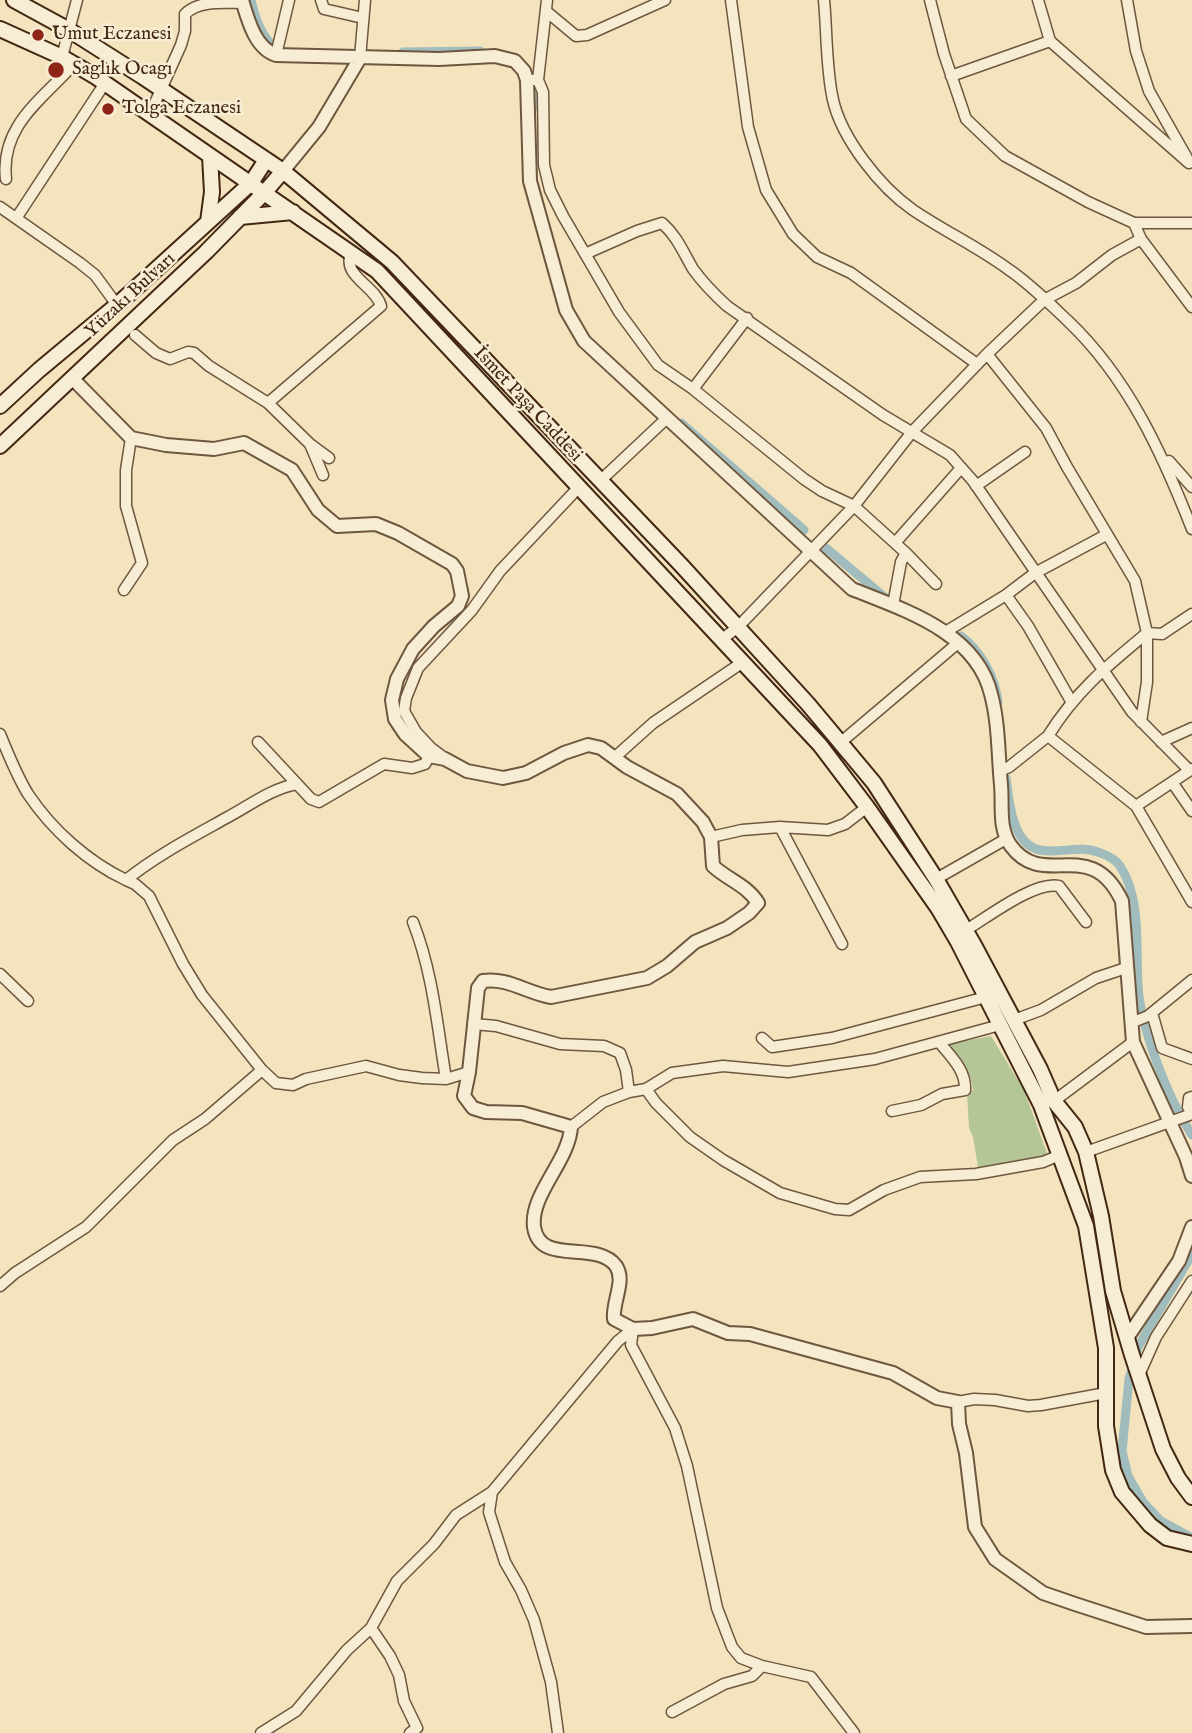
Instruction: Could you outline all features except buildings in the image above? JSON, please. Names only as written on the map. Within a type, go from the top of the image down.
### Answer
[{"type":"main road","points":[[14,0],[69,30],[283,171],[325,203],[407,277],[682,566],[808,704],[874,783],[966,930],[1041,1105],[1086,1226],[1106,1348],[1106,1426],[1112,1470],[1122,1492],[1150,1525],[1167,1538],[1192,1544]]},
{"type":"main road","name":"İsmet Paşa Caddesi","points":[[0,29],[68,60],[105,83],[377,271],[820,745],[938,908],[986,997],[1007,1023]]},
{"type":"main road","points":[[208,222],[212,192],[210,156]]},
{"type":"main road","name":"Yüzakı Bulvarı","points":[[0,406],[117,305],[251,183],[267,160]]},
{"type":"main road","name":"Yüzakı Bulvarı","points":[[0,446],[240,217],[283,171]]},
{"type":"main road","points":[[240,217],[293,212]]},
{"type":"main road","points":[[1007,1023],[1054,1101],[1075,1127],[1086,1152],[1101,1216],[1113,1291],[1132,1355],[1163,1449],[1178,1478],[1192,1497]]},
{"type":"main road","points":[[1071,1185],[1091,1175]]},
{"type":"street","points":[[6,179],[2,160],[18,122],[68,60],[69,30],[77,0]]},
{"type":"street","points":[[276,55],[289,0]]},
{"type":"street","points":[[321,0],[324,9],[363,19]]},
{"type":"street","points":[[283,171],[319,127],[360,58],[365,0]]},
{"type":"street","points":[[547,0],[533,80],[530,181],[566,310],[584,341],[852,589],[947,631],[976,664],[988,682],[997,723],[1004,769],[1001,818],[1006,839],[1014,851],[1036,865],[1088,866],[1114,886],[1122,901],[1126,968],[1142,1018],[1162,1048],[1192,1059]]},
{"type":"street","points":[[545,11],[576,36],[587,35],[665,0]]},
{"type":"street","points":[[731,0],[748,127],[766,190],[793,234],[817,257],[851,273],[977,364]]},
{"type":"street","points":[[824,0],[833,100],[843,128],[866,165],[911,208],[1010,270],[1070,323],[1114,373],[1158,447],[1192,529]]},
{"type":"street","points":[[930,0],[965,119],[1005,156],[1088,202],[1135,223],[1192,223]]},
{"type":"street","points":[[1038,0],[1049,41],[1191,166]]},
{"type":"street","points":[[1127,0],[1136,51],[1149,91],[1191,166]]},
{"type":"street","points":[[150,114],[181,45],[185,31],[185,14],[191,7],[210,4],[243,1],[254,34],[268,53],[276,55],[439,59],[495,56],[516,61],[543,92],[544,165],[550,190],[619,312],[658,365],[693,389],[804,479],[854,506],[936,584]]},
{"type":"street","points":[[951,76],[1049,41]]},
{"type":"street","points":[[17,217],[105,83]]},
{"type":"street","points":[[0,207],[95,275],[117,305]]},
{"type":"street","points":[[585,254],[662,223],[674,233],[707,287],[727,306],[824,374],[950,455],[976,486],[1102,670],[1141,722],[1191,770],[1136,806]]},
{"type":"street","points":[[1135,223],[1141,239],[1192,307]]},
{"type":"street","points":[[722,639],[737,628],[854,506],[912,432],[987,354],[1044,300],[1076,283],[1112,255],[1141,239]]},
{"type":"street","points":[[268,403],[381,306],[373,291],[351,270],[348,261],[351,253]]},
{"type":"street","points":[[693,389],[747,318]]},
{"type":"street","points":[[135,335],[156,353],[170,359],[188,352],[194,353],[209,366],[268,403],[310,444],[329,458]]},
{"type":"street","points":[[987,354],[1046,428],[1135,581],[1147,633],[1147,682],[1141,722]]},
{"type":"street","points":[[72,378],[131,438],[166,445],[214,449],[244,443],[292,470],[318,510],[337,526],[376,524],[398,533],[453,564],[462,596],[458,606],[434,626],[413,649],[397,679],[392,700],[395,719],[405,734],[429,756],[445,759]]},
{"type":"street","points":[[600,481],[667,418]]},
{"type":"street","points":[[124,590],[142,563],[125,506],[126,470],[131,438]]},
{"type":"street","points":[[310,444],[323,475]]},
{"type":"street","points":[[1158,447],[1192,487]]},
{"type":"street","points":[[976,486],[1025,452]]},
{"type":"street","points":[[895,543],[961,468]]},
{"type":"street","points":[[571,1127],[522,1113],[486,1112],[473,1108],[464,1096],[478,988],[482,981],[496,979],[551,997],[647,978],[667,966],[695,942],[727,928],[749,913],[758,903],[750,891],[713,866],[711,837],[703,822],[677,794],[601,748],[589,745],[564,753],[526,773],[503,778],[467,771],[445,759],[422,739],[407,718],[404,711],[406,698],[418,668],[472,610],[500,571],[579,487]]},
{"type":"street","points":[[947,631],[1006,595],[1035,573],[1106,535]]},
{"type":"street","points":[[893,605],[901,562],[906,553]]},
{"type":"street","points":[[1006,595],[1028,626],[1071,701]]},
{"type":"street","points":[[1004,769],[1048,736],[1071,701],[1102,670],[1147,633],[1162,634],[1192,614]]},
{"type":"street","points":[[840,743],[958,643]]},
{"type":"street","points":[[614,758],[653,723],[743,662]]},
{"type":"street","points":[[1161,742],[1192,728]]},
{"type":"street","points":[[0,734],[28,793],[55,828],[102,869],[135,884],[149,896],[183,964],[202,995],[262,1070],[276,1083],[293,1085],[306,1079],[366,1066],[399,1075],[446,1079],[469,1072]]},
{"type":"street","points":[[1048,736],[1136,806],[1192,902]]},
{"type":"street","points":[[258,742],[311,799],[319,802],[384,764],[412,768],[425,764],[429,756]]},
{"type":"street","points":[[1172,782],[1192,811]]},
{"type":"street","points":[[126,880],[153,861],[239,811],[286,786],[298,784]]},
{"type":"street","points":[[711,837],[742,830],[780,827],[828,830],[845,824],[867,807]]},
{"type":"street","points":[[780,827],[842,944]]},
{"type":"street","points":[[936,879],[1006,839]]},
{"type":"street","points":[[966,930],[1036,888],[1051,884],[1059,886],[1086,922]]},
{"type":"street","points":[[413,922],[425,951],[435,994],[446,1079]]},
{"type":"street","points":[[1106,1393],[1028,1406],[996,1400],[974,1399],[958,1402],[937,1398],[893,1373],[750,1334],[728,1333],[693,1319],[652,1328],[633,1329],[614,1318],[613,1309],[620,1279],[616,1266],[605,1258],[586,1252],[554,1250],[542,1244],[534,1228],[542,1195],[566,1151],[571,1127],[603,1102],[646,1089],[672,1073],[723,1066],[788,1072],[875,1059],[1007,1023],[1041,1010],[1096,978],[1126,968]]},
{"type":"street","points":[[0,974],[28,1001]]},
{"type":"street","points":[[1054,1101],[1133,1042],[1142,1018],[1192,980]]},
{"type":"street","points":[[762,1038],[772,1047],[832,1038],[986,997]]},
{"type":"street","points":[[474,1024],[496,1026],[560,1044],[604,1046],[620,1053],[629,1092]]},
{"type":"street","points":[[892,1111],[922,1105],[942,1094],[965,1090],[965,1081],[959,1067],[939,1042]]},
{"type":"street","points":[[1133,1042],[1179,1118],[1192,1176]]},
{"type":"street","points":[[0,1286],[15,1273],[86,1227],[173,1140],[205,1119],[262,1070]]},
{"type":"street","points":[[646,1089],[690,1137],[723,1160],[780,1193],[835,1209],[849,1210],[884,1190],[920,1177],[976,1174],[1043,1162],[1060,1155]]},
{"type":"street","points":[[1086,1152],[1192,1114],[1188,1103],[1192,1097]]},
{"type":"street","points":[[1128,1338],[1179,1261],[1192,1227]]},
{"type":"street","points":[[1138,1373],[1156,1337],[1188,1296],[1192,1281]]},
{"type":"street","points":[[261,1733],[296,1711],[347,1650],[371,1628],[397,1581],[434,1544],[456,1515],[492,1492],[618,1341],[633,1329]]},
{"type":"street","points":[[633,1329],[631,1345],[675,1427],[687,1466],[717,1608],[732,1647],[741,1658],[761,1666],[811,1678],[854,1733]]},
{"type":"street","points":[[958,1402],[975,1527],[995,1559],[1043,1593],[1146,1627],[1192,1626]]},
{"type":"street","points":[[492,1492],[489,1513],[505,1562],[521,1590],[537,1630],[551,1682],[558,1733]]},
{"type":"street","points":[[371,1628],[399,1675],[404,1701],[417,1728],[411,1733]]},
{"type":"street","points":[[672,1712],[724,1684],[752,1676],[761,1666]]},
{"type":"green space","points":[[991,1036],[1024,1090],[1048,1156],[1027,1162],[978,1167],[969,1128],[967,1093],[973,1090],[972,1083],[950,1044]]},
{"type":"waterway","points":[[251,0],[258,23],[270,43]]},
{"type":"waterway","points":[[403,52],[480,51]]},
{"type":"waterway","points":[[533,108],[534,90]]},
{"type":"waterway","points":[[681,423],[804,530]]},
{"type":"waterway","points":[[820,543],[888,600]]},
{"type":"waterway","points":[[961,636],[975,649],[986,665],[998,702]]},
{"type":"waterway","points":[[1006,778],[1014,821],[1023,840],[1040,850],[1091,850],[1108,856],[1116,861],[1128,880],[1137,929],[1142,1013],[1167,1087],[1192,1135]]},
{"type":"waterway","points":[[1192,1254],[1138,1347],[1129,1379],[1122,1451],[1128,1476],[1143,1502],[1161,1521],[1192,1538]]},
{"type":"place","name":"Umut Eczanesi","points":[[38,35]]},
{"type":"place","name":"Saglık Ocagı","points":[[56,70]]},
{"type":"place","name":"Tolga Eczanesi","points":[[108,109]]}]
